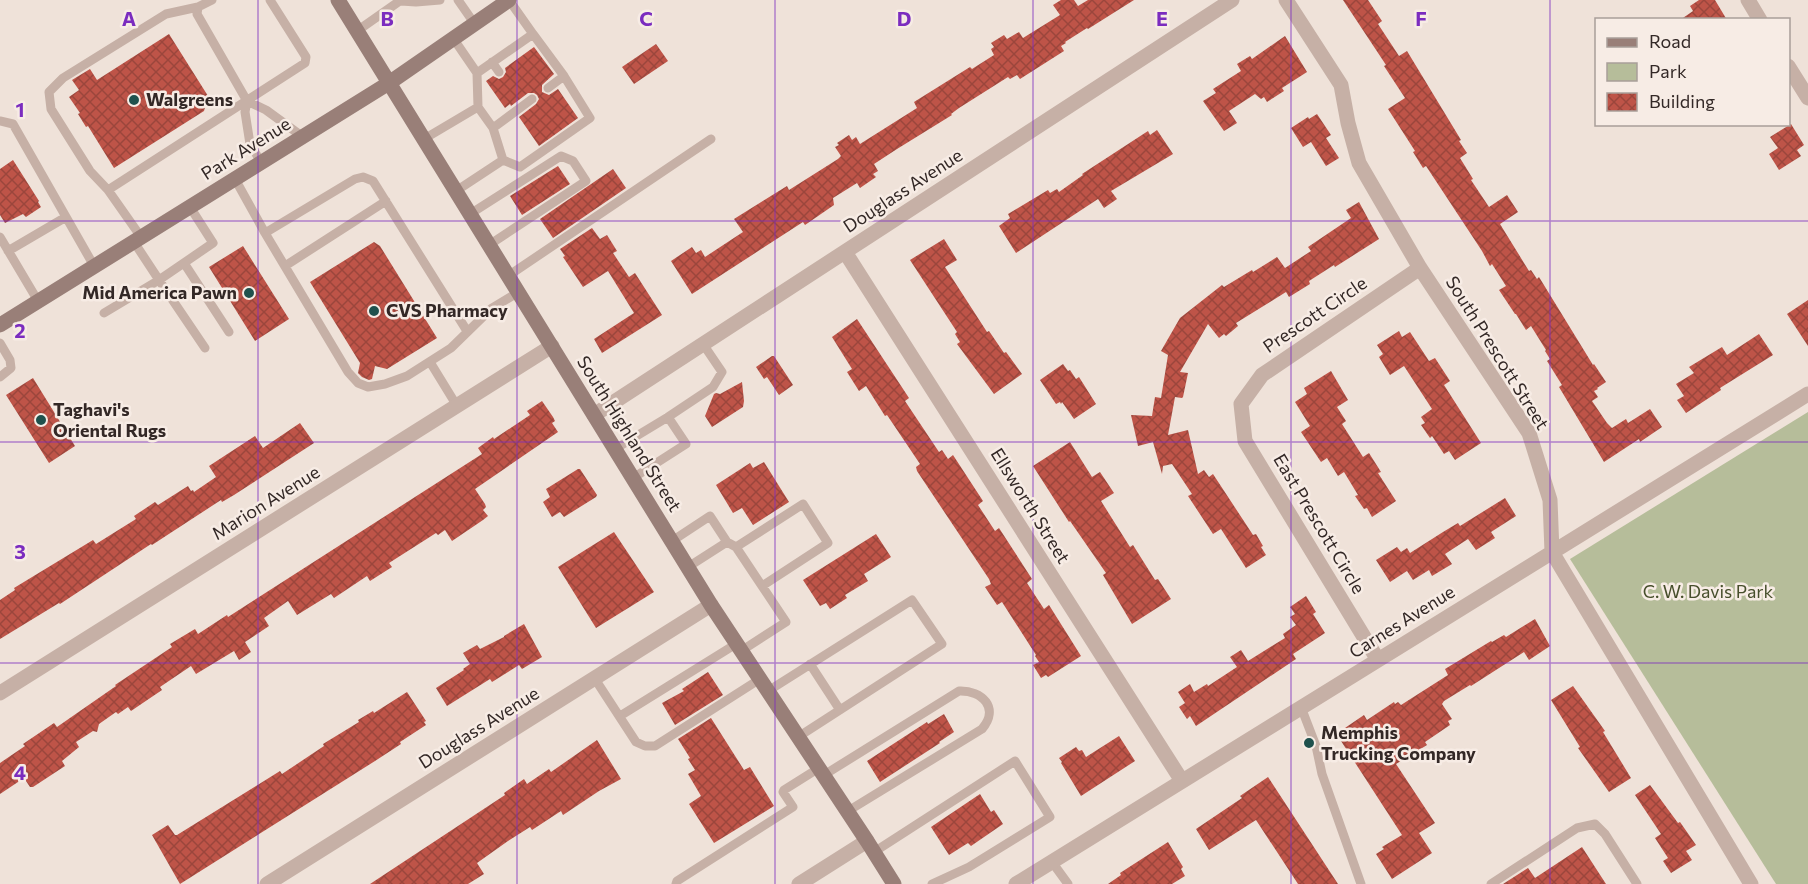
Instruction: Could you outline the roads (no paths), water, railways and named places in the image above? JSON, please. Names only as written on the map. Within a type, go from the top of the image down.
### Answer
[{"type":"main road","name":"South Highland Street","points":[[338,0],[687,567],[894,884]]},
{"type":"main road","name":"Park Avenue","points":[[0,325],[389,83],[509,0]]},
{"type":"street","name":"Douglass Avenue","points":[[594,415],[1232,0]]},
{"type":"street","name":"South Prescott Street","points":[[1286,0],[1341,85],[1359,163],[1420,268],[1529,433],[1550,500],[1552,552],[1751,884]]},
{"type":"street","points":[[1748,0],[1759,18]]},
{"type":"street","points":[[1790,69],[1808,98]]},
{"type":"street","name":"Ellsworth Street","points":[[845,252],[1182,782]]},
{"type":"street","name":"Prescott Circle","points":[[1241,404],[1262,375],[1420,268]]},
{"type":"street","name":"Marion Avenue","points":[[0,693],[552,346]]},
{"type":"street","name":"Carnes Avenue","points":[[1017,884],[1808,394]]},
{"type":"street","name":"East Prescott Circle","points":[[1241,404],[1245,441],[1378,660]]},
{"type":"street","name":"Douglass Avenue","points":[[267,884],[711,605]]},
{"type":"street","points":[[799,884],[870,846]]},
{"type":"lane","points":[[205,348],[159,280],[108,190],[90,171],[51,110],[49,92],[63,78],[166,14],[198,7],[212,0]]},
{"type":"lane","points":[[108,190],[305,63],[306,57],[270,0]]},
{"type":"lane","points":[[357,31],[401,0],[416,3],[440,0]]},
{"type":"lane","points":[[458,0],[474,23]]},
{"type":"lane","points":[[503,160],[520,167],[590,118],[564,76],[509,0]]},
{"type":"lane","points":[[198,7],[197,15],[248,101],[266,110],[303,137]]},
{"type":"lane","points":[[477,73],[533,34]]},
{"type":"lane","points":[[453,38],[477,73],[478,107],[493,128],[503,160]]},
{"type":"lane","points":[[518,44],[525,53]]},
{"type":"lane","points":[[492,62],[499,72]]},
{"type":"lane","points":[[548,84],[564,76]]},
{"type":"lane","points":[[493,128],[521,102],[532,99]]},
{"type":"lane","points":[[248,101],[245,112],[250,144],[261,162]]},
{"type":"lane","points":[[424,139],[478,107]]},
{"type":"lane","points":[[0,121],[13,124],[94,266]]},
{"type":"lane","points":[[508,276],[711,139]]},
{"type":"lane","points":[[470,214],[561,156],[573,161],[586,181],[489,245]]},
{"type":"lane","points":[[456,191],[503,160]]},
{"type":"lane","points":[[265,233],[355,179],[363,177],[373,181],[467,332]]},
{"type":"lane","points":[[235,179],[348,372],[358,383],[368,387],[407,376],[430,362],[451,348],[492,308],[519,292]]},
{"type":"lane","points":[[285,266],[386,201]]},
{"type":"lane","points":[[104,313],[159,280],[213,243],[189,207]]},
{"type":"lane","points":[[8,251],[66,217]]},
{"type":"lane","points":[[0,237],[38,301]]},
{"type":"lane","points":[[184,263],[229,332]]},
{"type":"lane","points":[[0,343],[10,360],[11,368],[0,377]]},
{"type":"lane","points":[[615,449],[713,387],[722,372],[703,344]]},
{"type":"lane","points":[[430,362],[457,406]]},
{"type":"lane","points":[[633,478],[686,444],[668,417]]},
{"type":"lane","points":[[736,547],[803,504],[828,543],[762,586]]},
{"type":"lane","points":[[620,716],[738,647],[786,622],[736,547],[728,542],[710,516],[672,541]]},
{"type":"lane","points":[[687,567],[728,542]]},
{"type":"lane","points":[[595,679],[636,742],[645,746],[655,746],[764,685],[810,664],[912,600],[942,644],[798,737]]},
{"type":"lane","points":[[810,664],[840,710]]},
{"type":"lane","points":[[676,884],[793,807],[783,792],[784,790],[821,772],[959,691],[970,690],[987,704],[990,713],[988,722],[982,729],[848,812]]},
{"type":"lane","points":[[1301,707],[1361,884]]},
{"type":"lane","points":[[870,846],[1015,761],[1050,817],[969,867],[932,884]]},
{"type":"lane","points":[[1491,884],[1577,828],[1595,824],[1605,834],[1637,884]]},
{"type":"lane","points":[[1052,862],[1068,884]]},
{"type":"place","name":"Walgreens","points":[[134,100]]},
{"type":"place","name":"Mid America Pawn","points":[[249,293]]},
{"type":"place","name":"CVS Pharmacy","points":[[374,311]]},
{"type":"place","name":"Taghavi's Oriental Rugs","points":[[41,420]]},
{"type":"place","name":"Memphis Trucking Company","points":[[1309,743]]},
{"type":"park label","name":"C. W. Davis Park","points":[[1708,592]]}]
